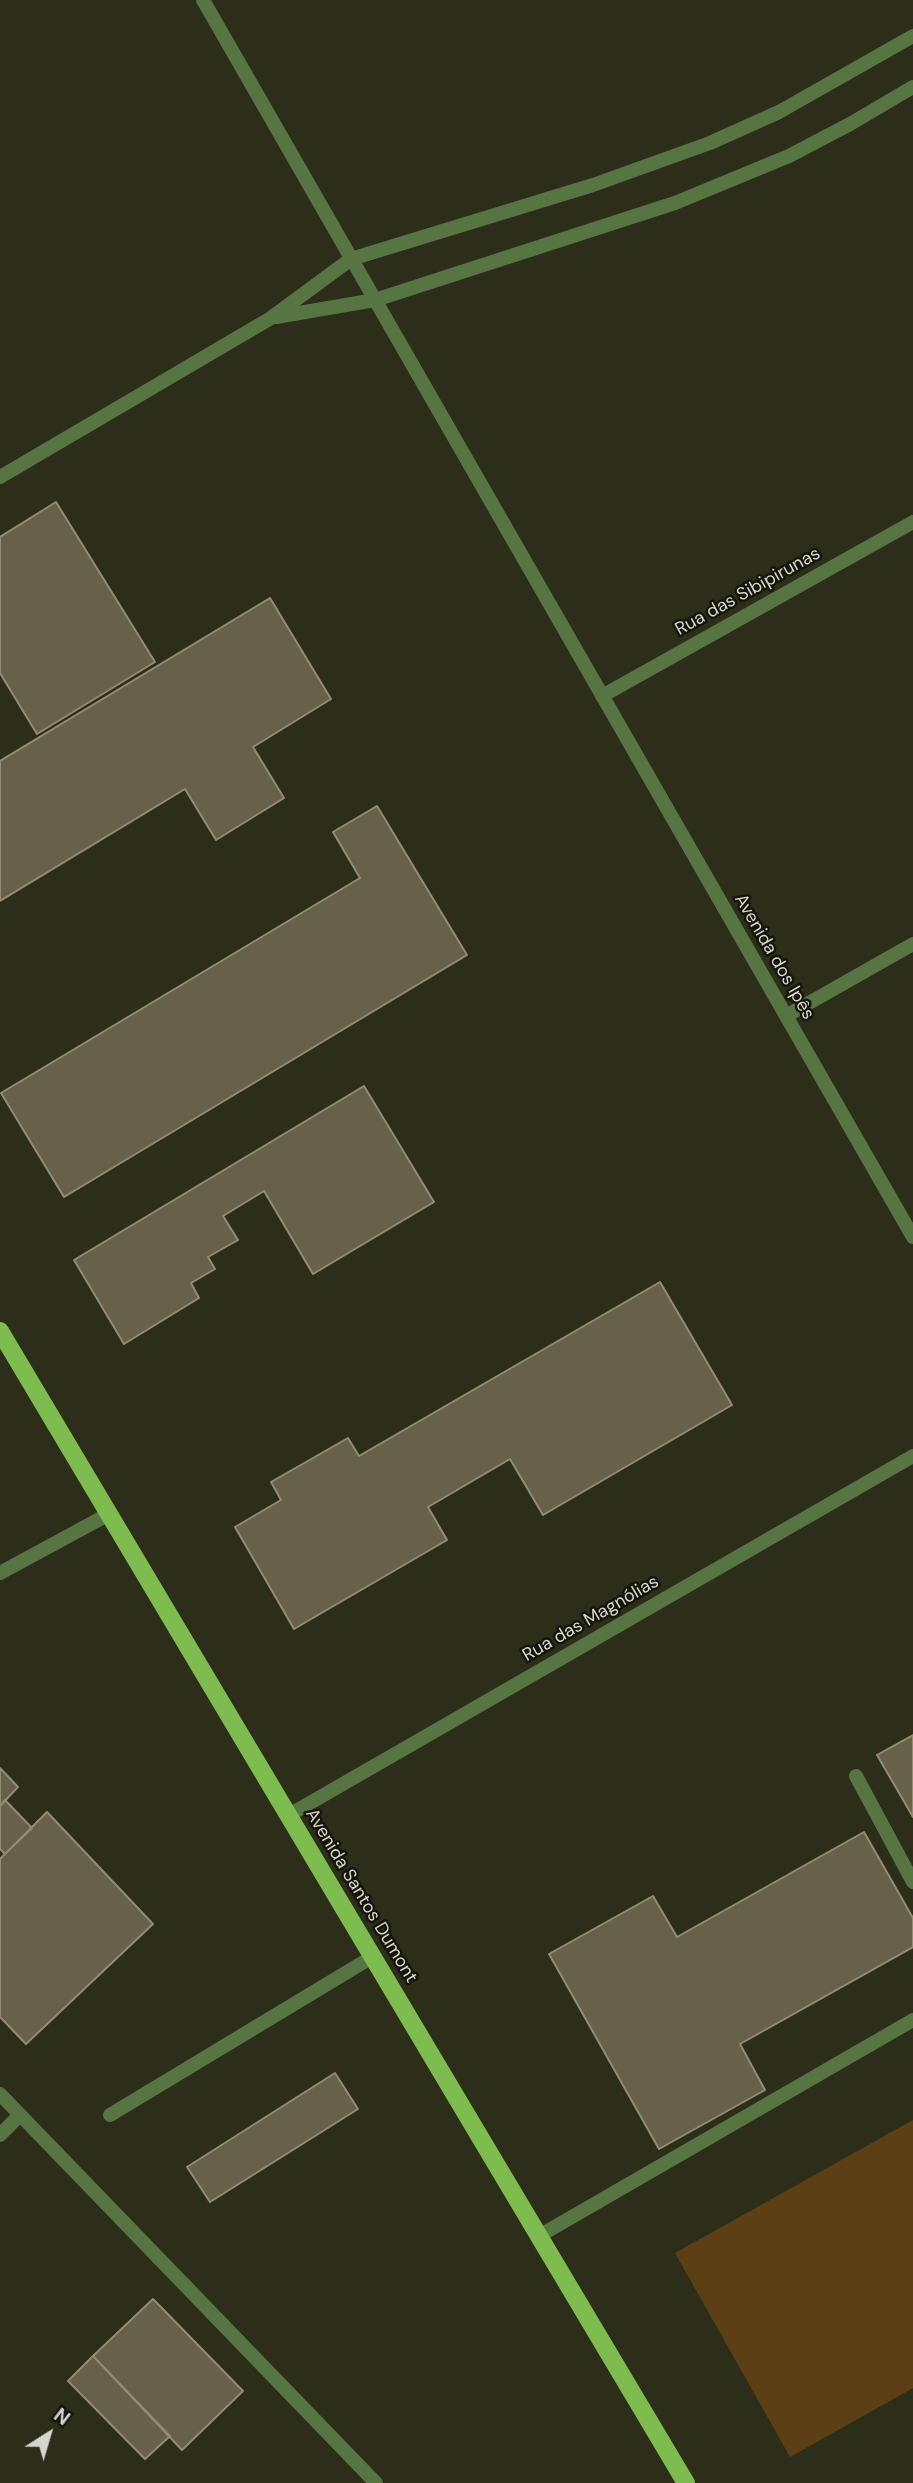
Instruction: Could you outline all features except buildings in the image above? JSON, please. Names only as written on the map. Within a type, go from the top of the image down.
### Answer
[{"type":"main road","name":"Avenida Santos Dumont","points":[[0,1331],[686,2483]]},
{"type":"street","name":"Avenida dos Ipês","points":[[203,0],[913,1237]]},
{"type":"street","points":[[0,477],[271,318],[351,259],[593,185],[698,148],[779,112],[913,36]]},
{"type":"street","points":[[271,318],[375,300],[675,203],[789,156],[913,87]]},
{"type":"street","name":"Rua das Sibipirunas","points":[[602,696],[913,522]]},
{"type":"street","points":[[786,1016],[913,944]]},
{"type":"street","name":"Rua das Magnólias","points":[[289,1815],[913,1456]]},
{"type":"street","points":[[0,1573],[109,1514]]},
{"type":"street","points":[[856,1776],[913,1882]]},
{"type":"street","points":[[110,2115],[372,1957]]},
{"type":"street","points":[[539,2236],[913,2020]]},
{"type":"street","points":[[0,2094],[376,2483]]},
{"type":"street","points":[[0,2135],[20,2115]]},
{"type":"shaded area","points":[[913,2120],[913,2388],[790,2457],[675,2253]]}]
